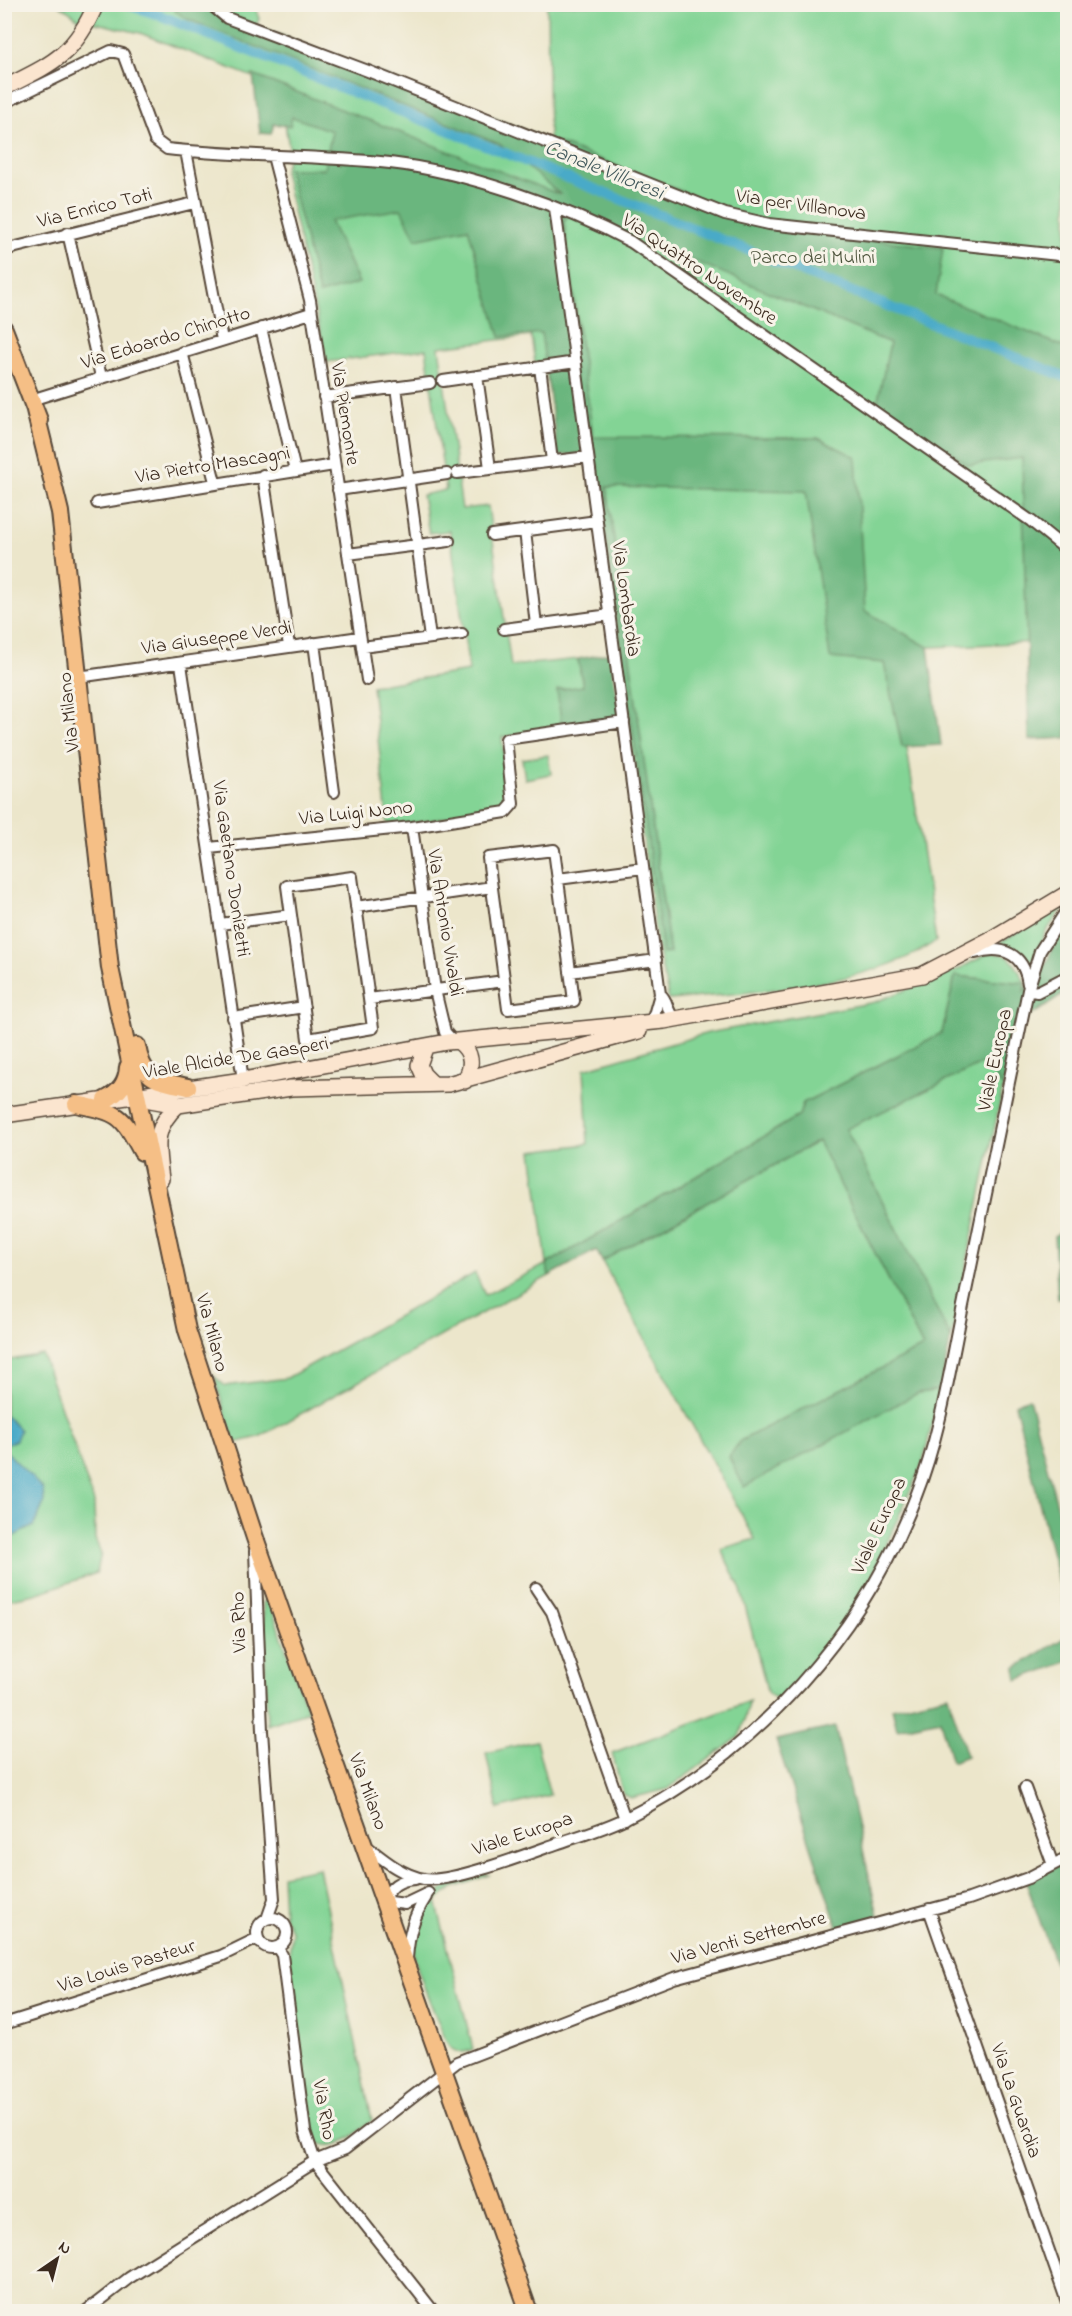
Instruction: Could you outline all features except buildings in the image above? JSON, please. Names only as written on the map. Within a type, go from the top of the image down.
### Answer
[{"type":"main road","name":"Via Milano","points":[[5,334],[33,405],[60,512],[119,967],[121,1016]]},
{"type":"main road","name":"Via Milano","points":[[83,676],[110,968],[176,1282],[218,1431],[529,2312]]},
{"type":"main road","points":[[119,967],[130,1003],[141,1066],[152,1077],[188,1087]]},
{"type":"main road","points":[[105,1100],[116,1095],[123,1086],[129,1058]]},
{"type":"main road","points":[[76,1104],[113,1112],[126,1122],[152,1172]]},
{"type":"street","name":"Via per Villanova","points":[[210,4],[227,18],[368,71],[725,214],[769,224],[1068,256]]},
{"type":"street","points":[[4,88],[63,56],[76,41],[94,9]]},
{"type":"street","name":"Via Quattro Novembre","points":[[4,103],[111,51],[117,51],[123,54],[155,140],[167,149],[391,163],[476,182],[555,208],[631,242],[1021,514],[1068,551]]},
{"type":"street","points":[[186,151],[194,203],[222,340]]},
{"type":"street","name":"Via Piemonte","points":[[273,156],[311,313],[367,680]]},
{"type":"street","name":"Via Enrico Toti","points":[[4,250],[194,203]]},
{"type":"street","name":"Via Lombardia","points":[[555,208],[660,994],[668,1019]]},
{"type":"street","points":[[68,233],[101,377]]},
{"type":"street","name":"Via Edoardo Chinotto","points":[[33,405],[101,377],[311,313]]},
{"type":"street","points":[[261,328],[295,471]]},
{"type":"street","points":[[182,352],[215,482]]},
{"type":"street","points":[[443,381],[576,362]]},
{"type":"street","points":[[540,367],[552,461]]},
{"type":"street","points":[[477,376],[490,468]]},
{"type":"street","points":[[324,397],[430,382]]},
{"type":"street","points":[[396,387],[430,638]]},
{"type":"street","points":[[338,490],[490,468],[588,457]]},
{"type":"street","name":"Via Pietro Mascagni","points":[[97,503],[215,482],[334,465]]},
{"type":"street","points":[[263,475],[289,646]]},
{"type":"street","points":[[492,535],[597,521]]},
{"type":"street","points":[[525,531],[536,625]]},
{"type":"street","points":[[348,554],[449,541]]},
{"type":"street","points":[[504,629],[610,615]]},
{"type":"street","name":"Via Giuseppe Verdi","points":[[83,676],[181,664],[314,643],[430,638],[462,634]]},
{"type":"street","points":[[314,643],[334,792]]},
{"type":"street","name":"Via Gaetano Donizetti","points":[[181,664],[243,1080]]},
{"type":"street","name":"Via Luigi Nono","points":[[209,848],[412,827],[506,812],[513,804],[506,739],[624,722]]},
{"type":"street","name":"Via Antonio Vivaldi","points":[[412,827],[435,990],[445,1032],[456,1042]]},
{"type":"street","points":[[554,850],[558,879],[574,1001],[508,1009],[488,858],[554,850]]},
{"type":"street","points":[[558,879],[643,868]]},
{"type":"street","points":[[352,877],[356,907],[373,1028],[308,1039],[287,886],[352,877]]},
{"type":"street","name":"Viale Alcide De Gasperi","points":[[889,982],[946,956],[1068,884]]},
{"type":"street","points":[[356,907],[492,887]]},
{"type":"street","name":"Viale Alcide De Gasperi","points":[[136,1097],[456,1042],[668,1019],[922,975],[953,960],[1068,893]]},
{"type":"street","name":"Viale Europa","points":[[363,1842],[394,1868],[423,1879],[443,1879],[523,1855],[625,1819],[668,1794],[709,1766],[781,1704],[832,1647],[894,1547],[916,1497],[935,1435],[1028,990],[1037,958],[1053,927],[1068,908]]},
{"type":"street","points":[[220,924],[291,915]]},
{"type":"street","points":[[953,960],[988,949],[1004,950],[1022,964],[1028,990],[1037,992],[1068,976]]},
{"type":"street","points":[[570,972],[656,960]]},
{"type":"street","points":[[369,999],[504,981]]},
{"type":"street","name":"Via Lombardia","points":[[660,994],[667,1003],[668,1019]]},
{"type":"street","points":[[233,1018],[304,1007]]},
{"type":"street","name":"Viale Alcide De Gasperi","points":[[136,1097],[178,1105],[291,1088],[465,1081],[668,1019]]},
{"type":"street","name":"Via Antonio Vivaldi","points":[[429,1047],[441,1033],[442,1024]]},
{"type":"street","points":[[456,1042],[466,1048],[471,1058],[470,1070],[465,1081]]},
{"type":"street","points":[[429,1047],[419,1065],[423,1074],[433,1084]]},
{"type":"street","points":[[4,1115],[136,1097]]},
{"type":"street","name":"Via Milano","points":[[176,1282],[157,1139],[165,1117],[178,1105]]},
{"type":"street","name":"Via Rho","points":[[255,1538],[266,1795],[274,1899],[267,1919],[260,1924],[258,1938]]},
{"type":"street","points":[[536,1588],[552,1612],[625,1819]]},
{"type":"street","points":[[1025,1788],[1053,1865]]},
{"type":"street","name":"Via Venti Settembre","points":[[85,2312],[129,2278],[315,2162],[345,2149],[457,2062],[674,1978],[969,1899],[1028,1878],[1068,1857]]},
{"type":"street","points":[[423,1879],[398,1882],[390,1888],[383,1901],[405,1904],[416,1901],[428,1893]]},
{"type":"street","name":"Viale Europa","points":[[407,1963],[409,1934],[414,1917],[428,1893],[443,1879]]},
{"type":"street","name":"Via La Guardia","points":[[929,1909],[1068,2305]]},
{"type":"street","name":"Via Rho","points":[[267,1919],[277,1919],[285,1926],[285,1941],[277,1947],[282,1955],[305,2131],[315,2162],[434,2312]]},
{"type":"street","points":[[258,1938],[263,1945],[277,1947]]},
{"type":"street","name":"Via Louis Pasteur","points":[[4,2024],[221,1956],[258,1938]]},
{"type":"green space","name":"Parco dei Mulini","points":[[60,5],[255,5],[259,19],[254,30],[549,141],[547,5],[1067,5],[1067,541],[1037,642],[892,649],[936,941],[909,956],[844,978],[771,990],[669,1000],[658,951],[580,358],[535,363],[531,336],[439,347],[462,509],[488,506],[511,666],[578,659],[583,686],[562,729],[502,737],[508,801],[504,808],[388,827],[372,686],[469,671],[450,531],[429,533],[422,495],[446,490],[426,349],[327,362],[284,171],[290,152],[278,87],[140,33],[79,19]]},
{"type":"green space","points":[[177,5],[207,6],[776,228],[943,248],[936,295],[1067,348],[1067,738],[1029,740],[1022,458],[969,465],[877,404],[890,343],[566,207],[567,217],[564,222],[593,437],[818,438],[856,457],[865,611],[928,647],[941,745],[902,747],[884,663],[830,658],[806,491],[607,487],[670,953],[663,954],[595,452],[558,456],[541,333],[500,337],[468,228],[416,239],[401,209],[330,221],[359,283],[319,294],[288,169],[324,169],[332,131],[292,117],[290,126],[274,124],[271,134],[260,133],[253,75],[561,195],[499,144],[187,19],[175,11]]},
{"type":"green space","points":[[610,653],[621,721],[562,729],[557,690],[583,686],[578,659]]},
{"type":"green space","points":[[548,755],[551,774],[525,779],[522,759]]},
{"type":"green space","points":[[1067,902],[1045,933],[1030,967],[1024,957],[1016,951],[994,946]]},
{"type":"green space","points":[[1067,919],[1067,992],[1018,1024],[1003,1087],[985,1062],[846,1129],[951,1338],[940,1390],[918,1393],[744,1487],[729,1457],[740,1441],[923,1347],[818,1141],[602,1261],[596,1250],[549,1276],[547,1264],[799,1116],[803,1103],[942,1033],[955,976],[1025,983],[1024,991],[1048,960],[1060,924]]},
{"type":"green space","points":[[989,953],[1008,957],[1016,965],[1025,983],[955,976],[942,1033],[803,1103],[799,1116],[548,1264],[549,1276],[259,1437],[234,1443],[214,1376],[225,1386],[287,1378],[475,1273],[485,1295],[547,1264],[532,1151],[588,1144],[584,1069],[708,1033],[875,1002],[957,970]]},
{"type":"green space","points":[[985,1062],[1003,1087],[951,1338],[845,1129]]},
{"type":"green space","points":[[818,1141],[923,1347],[740,1441],[918,1393],[940,1390],[923,1462],[870,1581],[826,1648],[778,1699],[768,1694],[741,1590],[721,1549],[755,1539],[602,1261]]},
{"type":"green space","points":[[1067,1228],[1067,1291],[1058,1299],[1054,1236]]},
{"type":"green space","points":[[42,1354],[94,1502],[95,1539],[101,1553],[97,1573],[35,1594],[5,1600],[5,1361]]},
{"type":"green space","points":[[1029,1398],[1067,1543],[1067,1616],[1015,1404]]},
{"type":"green space","points":[[268,1598],[308,1711],[267,1725],[263,1603]]},
{"type":"green space","points":[[1067,1636],[1067,1662],[1017,1680],[1015,1668]]},
{"type":"green space","points":[[948,1695],[967,1756],[952,1762],[940,1720],[897,1729],[892,1708]]},
{"type":"green space","points":[[750,1701],[739,1737],[668,1789],[631,1798],[623,1794],[612,1753]]},
{"type":"green space","points":[[835,1727],[878,1915],[838,1929],[776,1740]]},
{"type":"green space","points":[[536,1741],[550,1795],[498,1809],[486,1753]]},
{"type":"green space","points":[[1067,1860],[1067,1997],[1026,1882]]},
{"type":"green space","points":[[319,1868],[372,2120],[345,2141],[330,2145],[323,2145],[315,2141],[313,2134],[289,1955],[292,1932],[284,1916],[282,1875]]},
{"type":"green space","points":[[484,1873],[489,1875],[453,1888],[436,1901],[473,2049],[461,2052],[451,2048],[446,2041],[427,1994],[414,1958],[414,1935],[417,1921],[433,1898],[456,1882]]},
{"type":"water","points":[[5,1415],[20,1430],[16,1440],[5,1445],[6,1451],[43,1489],[44,1503],[34,1526],[8,1539],[4,1538]]},
{"type":"waterway","name":"Canale Villoresi","points":[[125,4],[159,15],[1068,378]]}]
